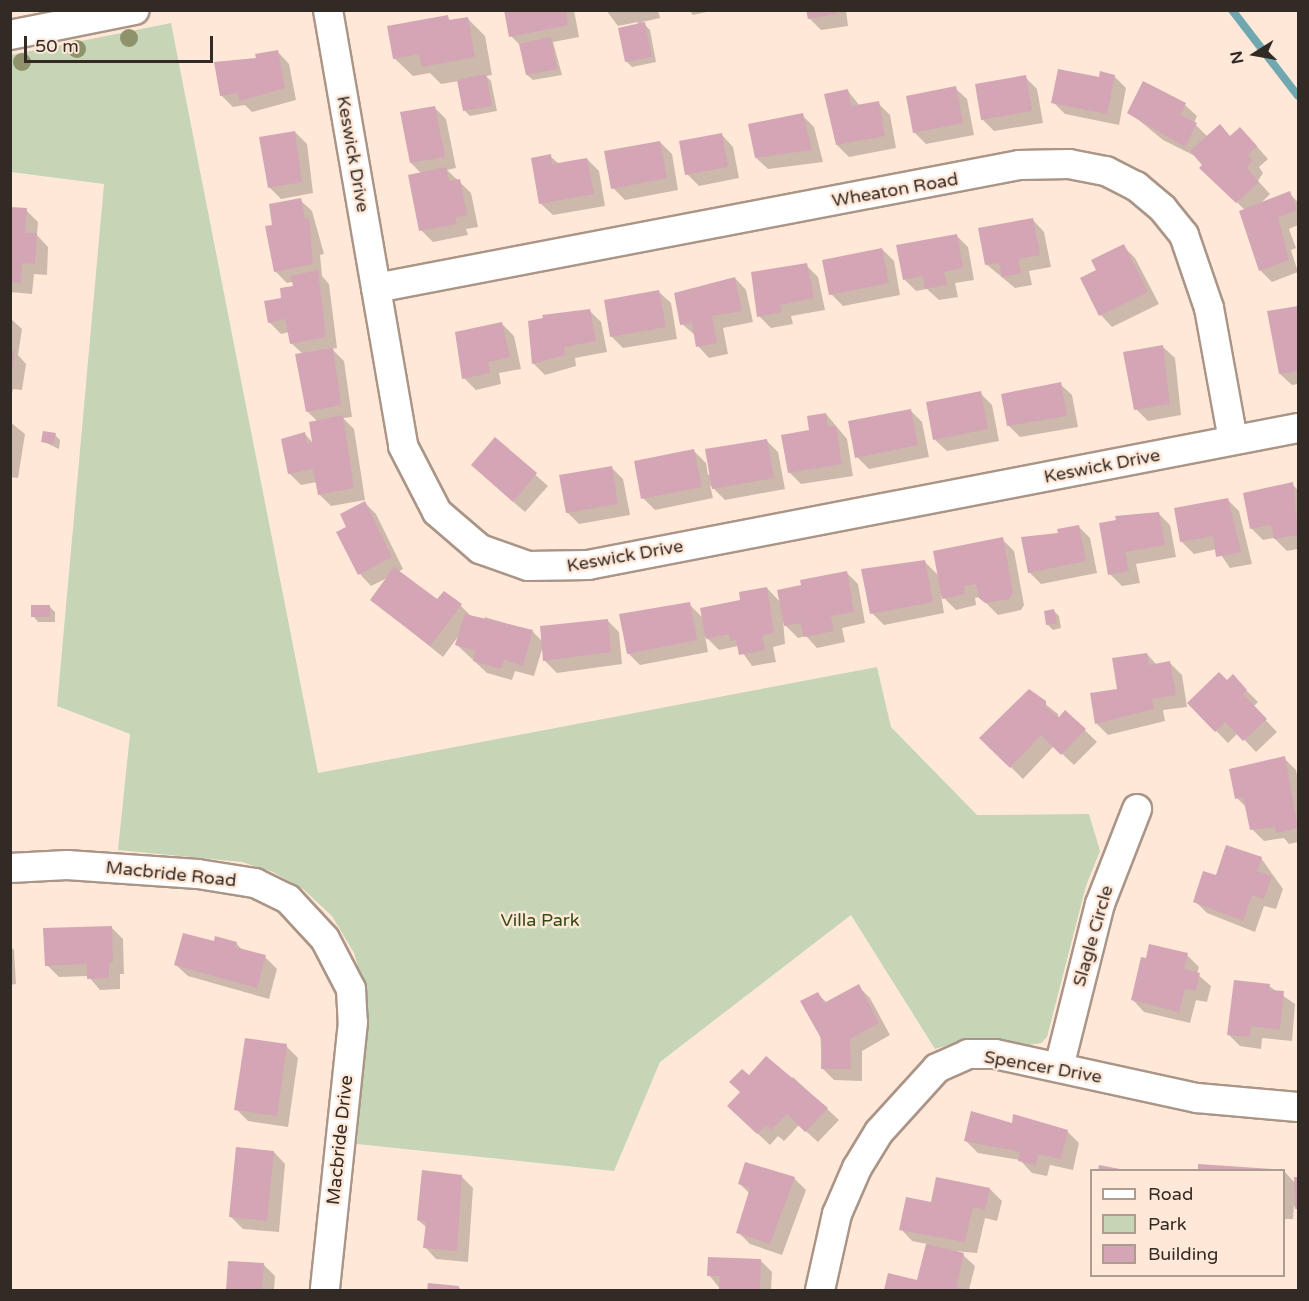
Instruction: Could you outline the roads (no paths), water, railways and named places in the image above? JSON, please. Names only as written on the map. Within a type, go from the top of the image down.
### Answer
[{"type":"street","points":[[10,35],[135,10]]},
{"type":"street","name":"Keswick Drive","points":[[328,10],[403,446],[419,483],[437,512],[459,534],[480,549],[528,566],[588,565],[1299,428]]},
{"type":"street","name":"Wheaton Road","points":[[376,288],[1019,165],[1069,164],[1106,171],[1136,186],[1163,209],[1184,235],[1209,308],[1233,440]]},
{"type":"street","name":"Slagle Circle","points":[[1059,1066],[1100,904],[1137,809]]},
{"type":"street","name":"Macbride Road","points":[[10,868],[67,865],[255,883],[288,899],[308,916],[351,989]]},
{"type":"street","name":"Macbride Drive","points":[[325,1290],[354,1022],[351,989]]},
{"type":"street","name":"Spencer Drive","points":[[820,1290],[837,1214],[857,1168],[879,1132],[937,1068],[968,1054],[995,1054],[1059,1066],[1197,1098],[1299,1107]]},
{"type":"waterway","points":[[1232,10],[1298,96]]},
{"type":"park label","name":"Villa Park","points":[[540,920]]}]
